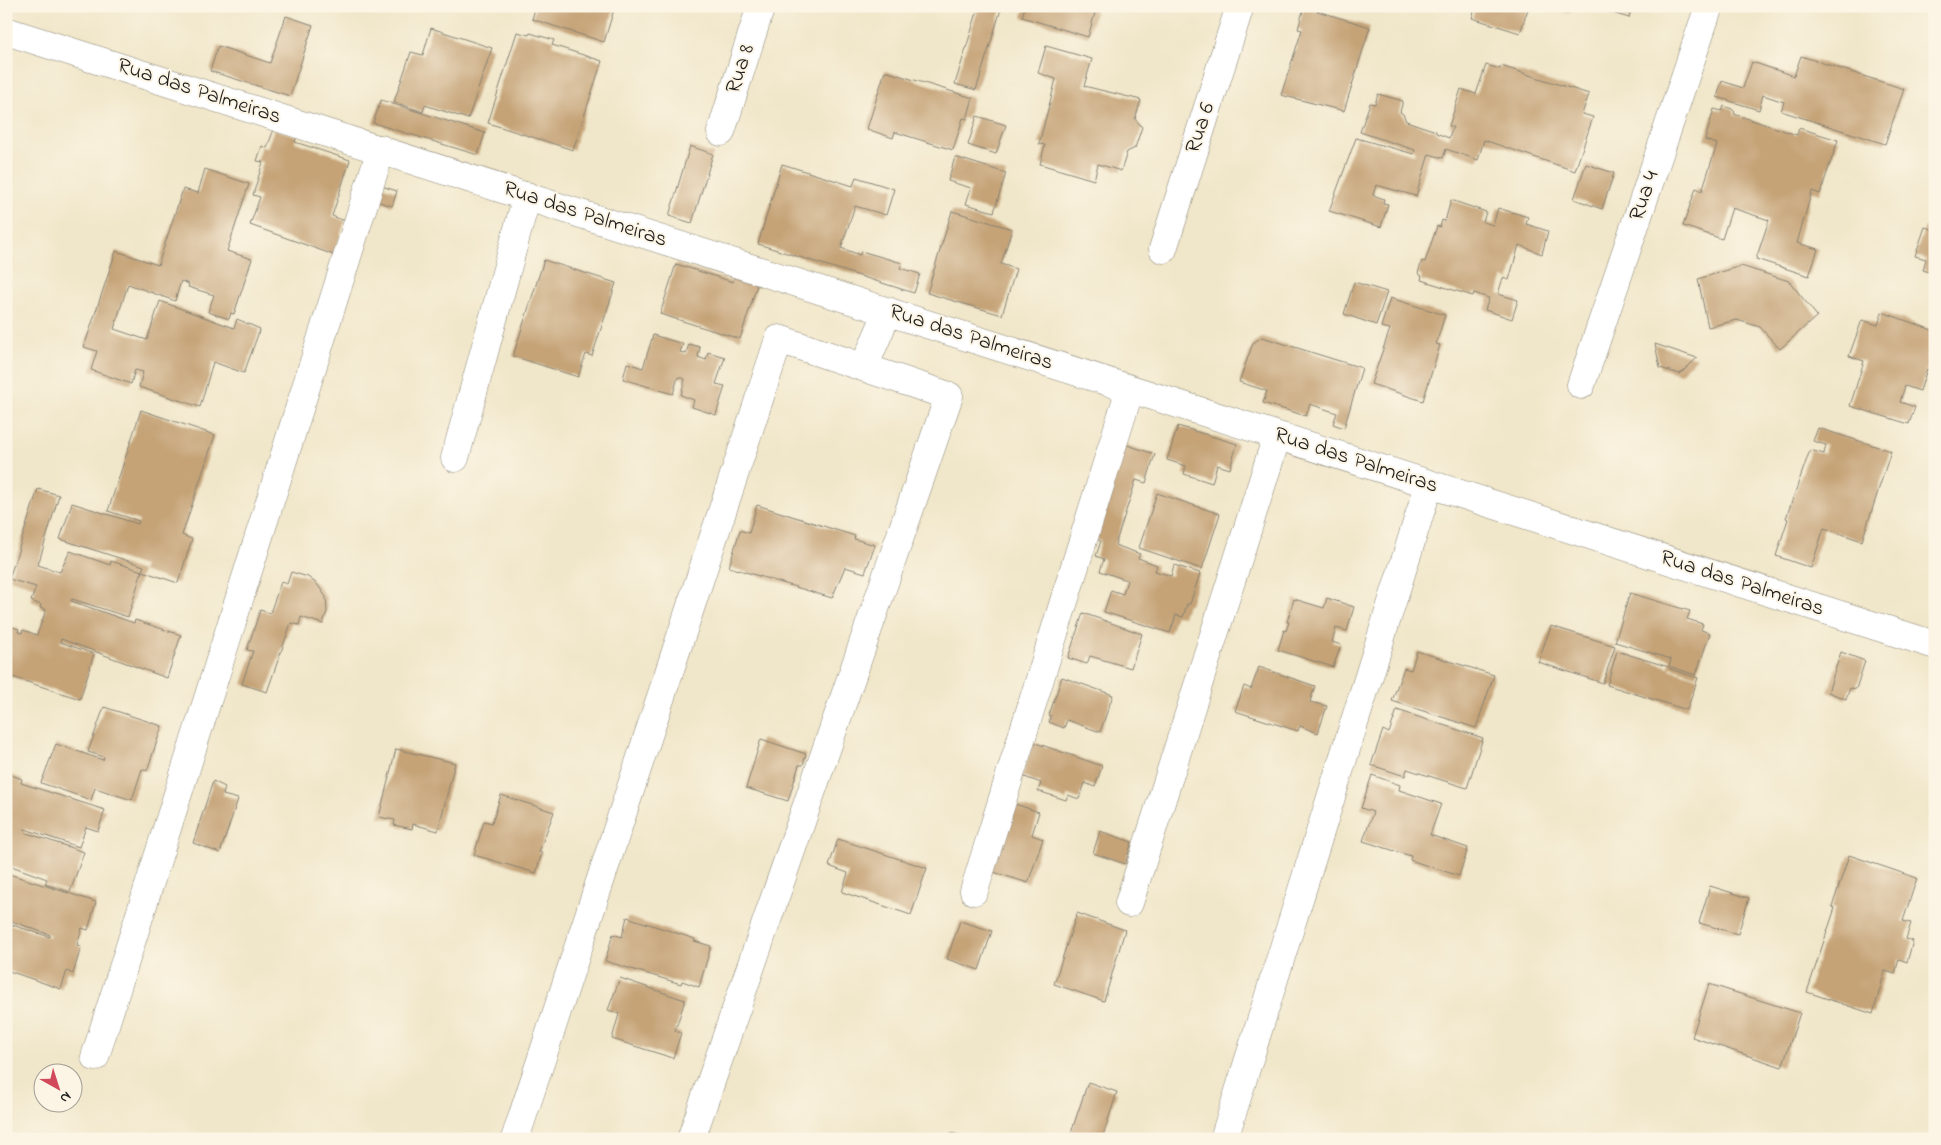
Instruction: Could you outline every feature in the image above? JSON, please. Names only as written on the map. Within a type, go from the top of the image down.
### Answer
[{"type":"street","name":"Rua 8","points":[[721,132],[761,6]]},
{"type":"street","name":"Rua 6","points":[[1163,249],[1240,6]]},
{"type":"street","name":"Rua 4","points":[[1581,385],[1709,6]]},
{"type":"street","name":"Rua das Palmeiras","points":[[6,31],[1935,645]]},
{"type":"street","points":[[95,1056],[381,150]]},
{"type":"street","points":[[455,458],[527,196]]},
{"type":"street","points":[[864,367],[888,311]]},
{"type":"street","points":[[515,1139],[779,339],[949,396],[692,1139]]},
{"type":"street","points":[[974,891],[1130,388]]},
{"type":"street","points":[[1129,903],[1277,436]]},
{"type":"street","points":[[1224,1139],[1429,484]]},
{"type":"building","points":[[529,6],[615,6],[604,42],[532,19],[535,9]]},
{"type":"building","points":[[979,6],[1002,6],[976,90],[955,84]]},
{"type":"building","points":[[1025,6],[1097,6],[1088,37],[1022,17]]},
{"type":"building","points":[[1476,6],[1529,6],[1520,33],[1472,18]]},
{"type":"building","points":[[1549,6],[1571,6],[1569,13]]},
{"type":"building","points":[[1590,6],[1632,6],[1629,18]]},
{"type":"building","points":[[1304,7],[1370,27],[1344,111],[1281,95],[1302,30],[1298,29]]},
{"type":"building","points":[[286,16],[313,25],[290,96],[210,71],[218,46],[270,63]]},
{"type":"building","points":[[431,28],[492,48],[468,119],[425,105],[423,112],[394,102],[411,52],[423,55]]},
{"type":"building","points":[[517,32],[529,35],[530,33],[554,40],[552,45],[602,61],[573,150],[488,123]]},
{"type":"building","points":[[1046,46],[1092,59],[1084,86],[1141,100],[1135,119],[1142,127],[1135,148],[1127,152],[1121,171],[1098,164],[1094,180],[1040,164],[1045,145],[1039,144],[1056,79],[1038,73]]},
{"type":"building","points":[[1801,56],[1904,89],[1885,144],[1781,111],[1784,102],[1763,95],[1759,110],[1717,97],[1722,81],[1743,88],[1752,62],[1794,76]]},
{"type":"building","points":[[1486,65],[1500,69],[1501,66],[1589,94],[1582,114],[1593,117],[1575,171],[1484,140],[1478,160],[1446,149],[1443,158],[1429,154],[1416,196],[1376,185],[1373,195],[1384,199],[1383,203],[1388,204],[1381,227],[1329,211],[1356,138],[1414,154],[1415,150],[1360,132],[1370,103],[1375,104],[1378,94],[1403,101],[1400,112],[1406,121],[1436,131],[1436,133],[1449,138],[1453,127],[1449,126],[1461,89],[1476,94]]},
{"type":"building","points":[[885,71],[973,98],[967,119],[963,118],[953,150],[895,132],[893,138],[867,129]]},
{"type":"building","points":[[381,100],[485,133],[478,155],[373,123]]},
{"type":"building","points":[[1724,106],[1732,109],[1735,112],[1734,114],[1797,135],[1799,128],[1838,140],[1820,194],[1812,191],[1797,243],[1818,249],[1809,276],[1756,259],[1769,220],[1732,208],[1722,239],[1683,226],[1696,188],[1702,191],[1717,144],[1705,140],[1714,109],[1722,111]]},
{"type":"building","points":[[977,116],[1006,125],[996,154],[968,145]]},
{"type":"building","points":[[274,129],[297,136],[295,142],[350,160],[332,216],[345,221],[334,255],[250,225],[260,197],[253,195],[263,162],[257,161],[262,146],[267,148]]},
{"type":"building","points":[[690,146],[713,154],[692,223],[669,216]]},
{"type":"building","points":[[955,157],[1006,173],[994,212],[966,204],[971,188],[948,181]]},
{"type":"building","points":[[782,164],[853,186],[856,177],[894,189],[886,215],[855,206],[841,248],[860,255],[861,251],[902,263],[900,268],[920,274],[914,293],[758,244]]},
{"type":"building","points":[[1586,164],[1614,173],[1602,209],[1574,199]]},
{"type":"building","points":[[205,169],[249,184],[227,251],[252,259],[234,314],[231,313],[229,319],[208,312],[214,295],[188,287],[189,284],[181,281],[175,301],[128,284],[114,329],[147,340],[160,301],[234,328],[237,319],[260,329],[244,373],[213,362],[200,407],[139,387],[143,372],[135,370],[131,384],[91,370],[97,351],[84,347],[116,251],[158,265],[183,189],[198,193]]},
{"type":"building","points":[[359,179],[397,191],[392,206],[360,196]]},
{"type":"building","points":[[1451,200],[1486,212],[1483,222],[1493,225],[1498,208],[1528,217],[1526,224],[1548,231],[1542,254],[1519,245],[1509,280],[1503,278],[1498,294],[1518,300],[1512,319],[1485,310],[1489,298],[1474,293],[1473,296],[1421,280],[1422,276],[1418,273],[1422,261],[1425,262],[1437,226],[1440,227],[1442,220],[1445,221]]},
{"type":"building","points":[[952,211],[1012,229],[1001,264],[1016,269],[1002,315],[927,293]]},
{"type":"building","points":[[1925,227],[1935,230],[1935,274],[1923,270],[1926,259],[1915,256]]},
{"type":"building","points":[[544,260],[616,283],[592,356],[586,354],[578,377],[513,356]]},
{"type":"building","points":[[676,264],[733,282],[735,275],[758,282],[740,339],[660,314]]},
{"type":"building","points":[[1741,266],[1789,281],[1817,316],[1780,349],[1760,327],[1737,320],[1708,327],[1698,279]]},
{"type":"building","points":[[1354,282],[1387,292],[1376,325],[1344,314]]},
{"type":"building","points":[[1390,298],[1445,315],[1436,344],[1440,345],[1423,401],[1371,384],[1390,329],[1381,327]]},
{"type":"building","points":[[1882,312],[1935,331],[1932,350],[1935,353],[1929,370],[1927,369],[1920,391],[1905,386],[1900,402],[1915,407],[1909,424],[1850,406],[1864,361],[1849,356],[1862,320],[1878,325]]},
{"type":"building","points":[[653,335],[683,344],[680,352],[686,354],[689,344],[700,347],[698,357],[706,360],[708,352],[725,357],[716,384],[725,386],[716,415],[692,407],[694,400],[681,395],[685,379],[678,377],[673,394],[623,379],[627,363],[643,368]]},
{"type":"building","points":[[1262,337],[1362,368],[1344,428],[1333,424],[1337,413],[1310,404],[1306,416],[1263,403],[1267,391],[1239,382],[1253,343]]},
{"type":"building","points":[[1655,344],[1697,358],[1680,374],[1660,368]]},
{"type":"building","points":[[141,410],[215,435],[182,535],[192,539],[178,583],[142,571],[144,566],[60,539],[72,503],[138,524],[139,521],[108,511]]},
{"type":"building","points":[[1178,426],[1237,444],[1230,469],[1217,465],[1212,483],[1184,474],[1186,466],[1167,460]]},
{"type":"building","points":[[1818,428],[1891,451],[1862,541],[1824,528],[1811,568],[1776,556],[1788,519],[1786,518],[1810,450],[1824,454],[1826,445],[1813,441]]},
{"type":"building","points":[[1124,444],[1155,454],[1146,483],[1136,480],[1115,545],[1140,554],[1138,558],[1157,565],[1155,571],[1171,576],[1174,565],[1200,573],[1190,604],[1187,604],[1183,617],[1176,615],[1170,633],[1104,612],[1111,590],[1123,594],[1127,580],[1100,571],[1104,559],[1096,556],[1101,541],[1093,538]]},
{"type":"building","points":[[38,489],[59,495],[38,565],[60,572],[70,551],[110,565],[111,561],[142,571],[128,617],[72,599],[71,601],[134,623],[135,620],[181,635],[167,678],[61,639],[60,642],[94,654],[80,699],[6,675],[6,625],[19,629],[18,632],[22,633],[23,630],[37,635],[46,610],[40,608],[41,605],[31,601],[36,587],[9,579]]},
{"type":"building","points":[[1157,493],[1220,514],[1202,569],[1139,548]]},
{"type":"building","points":[[757,505],[855,536],[854,539],[875,545],[865,573],[845,567],[832,598],[729,567],[740,530],[749,533]]},
{"type":"building","points":[[291,572],[308,577],[317,584],[326,597],[327,611],[323,624],[301,617],[299,625],[291,623],[267,692],[242,684],[253,651],[247,650],[260,610],[270,613],[281,582],[287,584]]},
{"type":"building","points":[[1630,593],[1690,611],[1687,619],[1703,624],[1701,630],[1710,633],[1696,675],[1671,667],[1670,669],[1698,678],[1687,710],[1607,685],[1617,651],[1669,667],[1671,659],[1615,642]]},
{"type":"building","points":[[1327,598],[1354,607],[1347,631],[1336,628],[1332,642],[1341,645],[1333,667],[1278,650],[1284,630],[1286,631],[1289,622],[1287,622],[1294,599],[1324,608]]},
{"type":"building","points":[[1083,613],[1142,634],[1131,668],[1090,656],[1087,664],[1068,658]]},
{"type":"building","points":[[1551,626],[1615,646],[1603,683],[1538,662]]},
{"type":"building","points":[[1417,651],[1494,675],[1476,728],[1392,701],[1404,668],[1411,670]]},
{"type":"building","points":[[1841,652],[1865,661],[1856,689],[1850,688],[1846,699],[1828,692]]},
{"type":"building","points":[[1259,667],[1315,686],[1310,702],[1327,706],[1318,733],[1300,726],[1298,731],[1235,711],[1244,686],[1251,689]]},
{"type":"building","points":[[1062,677],[1113,695],[1100,732],[1067,720],[1064,728],[1049,722],[1051,716],[1049,715]]},
{"type":"building","points":[[104,707],[162,726],[147,771],[142,769],[132,800],[95,788],[91,800],[41,783],[56,744],[103,760],[104,757],[88,752]]},
{"type":"building","points":[[1397,710],[1483,738],[1467,788],[1407,769],[1405,776],[1371,765],[1383,730],[1389,733]]},
{"type":"building","points":[[761,739],[806,754],[803,765],[799,765],[788,801],[746,788]]},
{"type":"building","points":[[1033,742],[1102,766],[1095,787],[1085,783],[1079,799],[1068,795],[1066,800],[1038,791],[1041,783],[1022,776]]},
{"type":"building","points":[[396,749],[455,763],[438,831],[413,824],[412,829],[394,825],[395,820],[379,817]]},
{"type":"building","points":[[6,773],[22,779],[21,783],[105,810],[98,831],[86,827],[79,847],[25,829],[24,832],[84,852],[70,892],[45,884],[47,879],[6,864]]},
{"type":"building","points":[[1372,775],[1400,785],[1399,790],[1441,804],[1430,835],[1468,848],[1459,876],[1410,860],[1411,856],[1363,841],[1373,812],[1361,808]]},
{"type":"building","points":[[213,781],[225,787],[223,795],[238,799],[220,853],[193,843]]},
{"type":"building","points":[[501,795],[554,812],[539,852],[542,853],[536,873],[474,855],[484,821],[492,823]]},
{"type":"building","points":[[1006,801],[1039,812],[1032,835],[1043,839],[1028,883],[984,869]]},
{"type":"building","points":[[1100,831],[1132,842],[1125,864],[1093,853]]},
{"type":"building","points":[[838,839],[927,868],[911,915],[842,892],[848,873],[829,866]]},
{"type":"building","points":[[1849,855],[1917,878],[1903,921],[1911,923],[1906,939],[1913,941],[1907,962],[1899,959],[1895,974],[1885,971],[1873,1014],[1807,992],[1835,908],[1832,907]]},
{"type":"building","points":[[6,873],[96,902],[88,930],[82,928],[77,945],[81,947],[73,974],[67,971],[61,989],[6,970],[6,923],[50,937],[50,935],[6,919]]},
{"type":"building","points":[[1710,886],[1749,898],[1738,934],[1699,923]]},
{"type":"building","points":[[1077,913],[1125,930],[1104,1001],[1054,984]]},
{"type":"building","points":[[627,917],[711,946],[699,987],[682,981],[681,984],[605,961],[613,934],[622,937]]},
{"type":"building","points":[[960,921],[992,931],[979,970],[947,959]]},
{"type":"building","points":[[620,978],[685,1000],[675,1031],[681,1033],[673,1058],[612,1039],[619,1014],[608,1010]]},
{"type":"building","points":[[1709,984],[1800,1013],[1782,1067],[1692,1037]]},
{"type":"building","points":[[1088,1082],[1117,1092],[1102,1139],[1069,1139]]},
{"type":"building","points":[[950,1133],[975,1138],[975,1139],[950,1139]]}]
